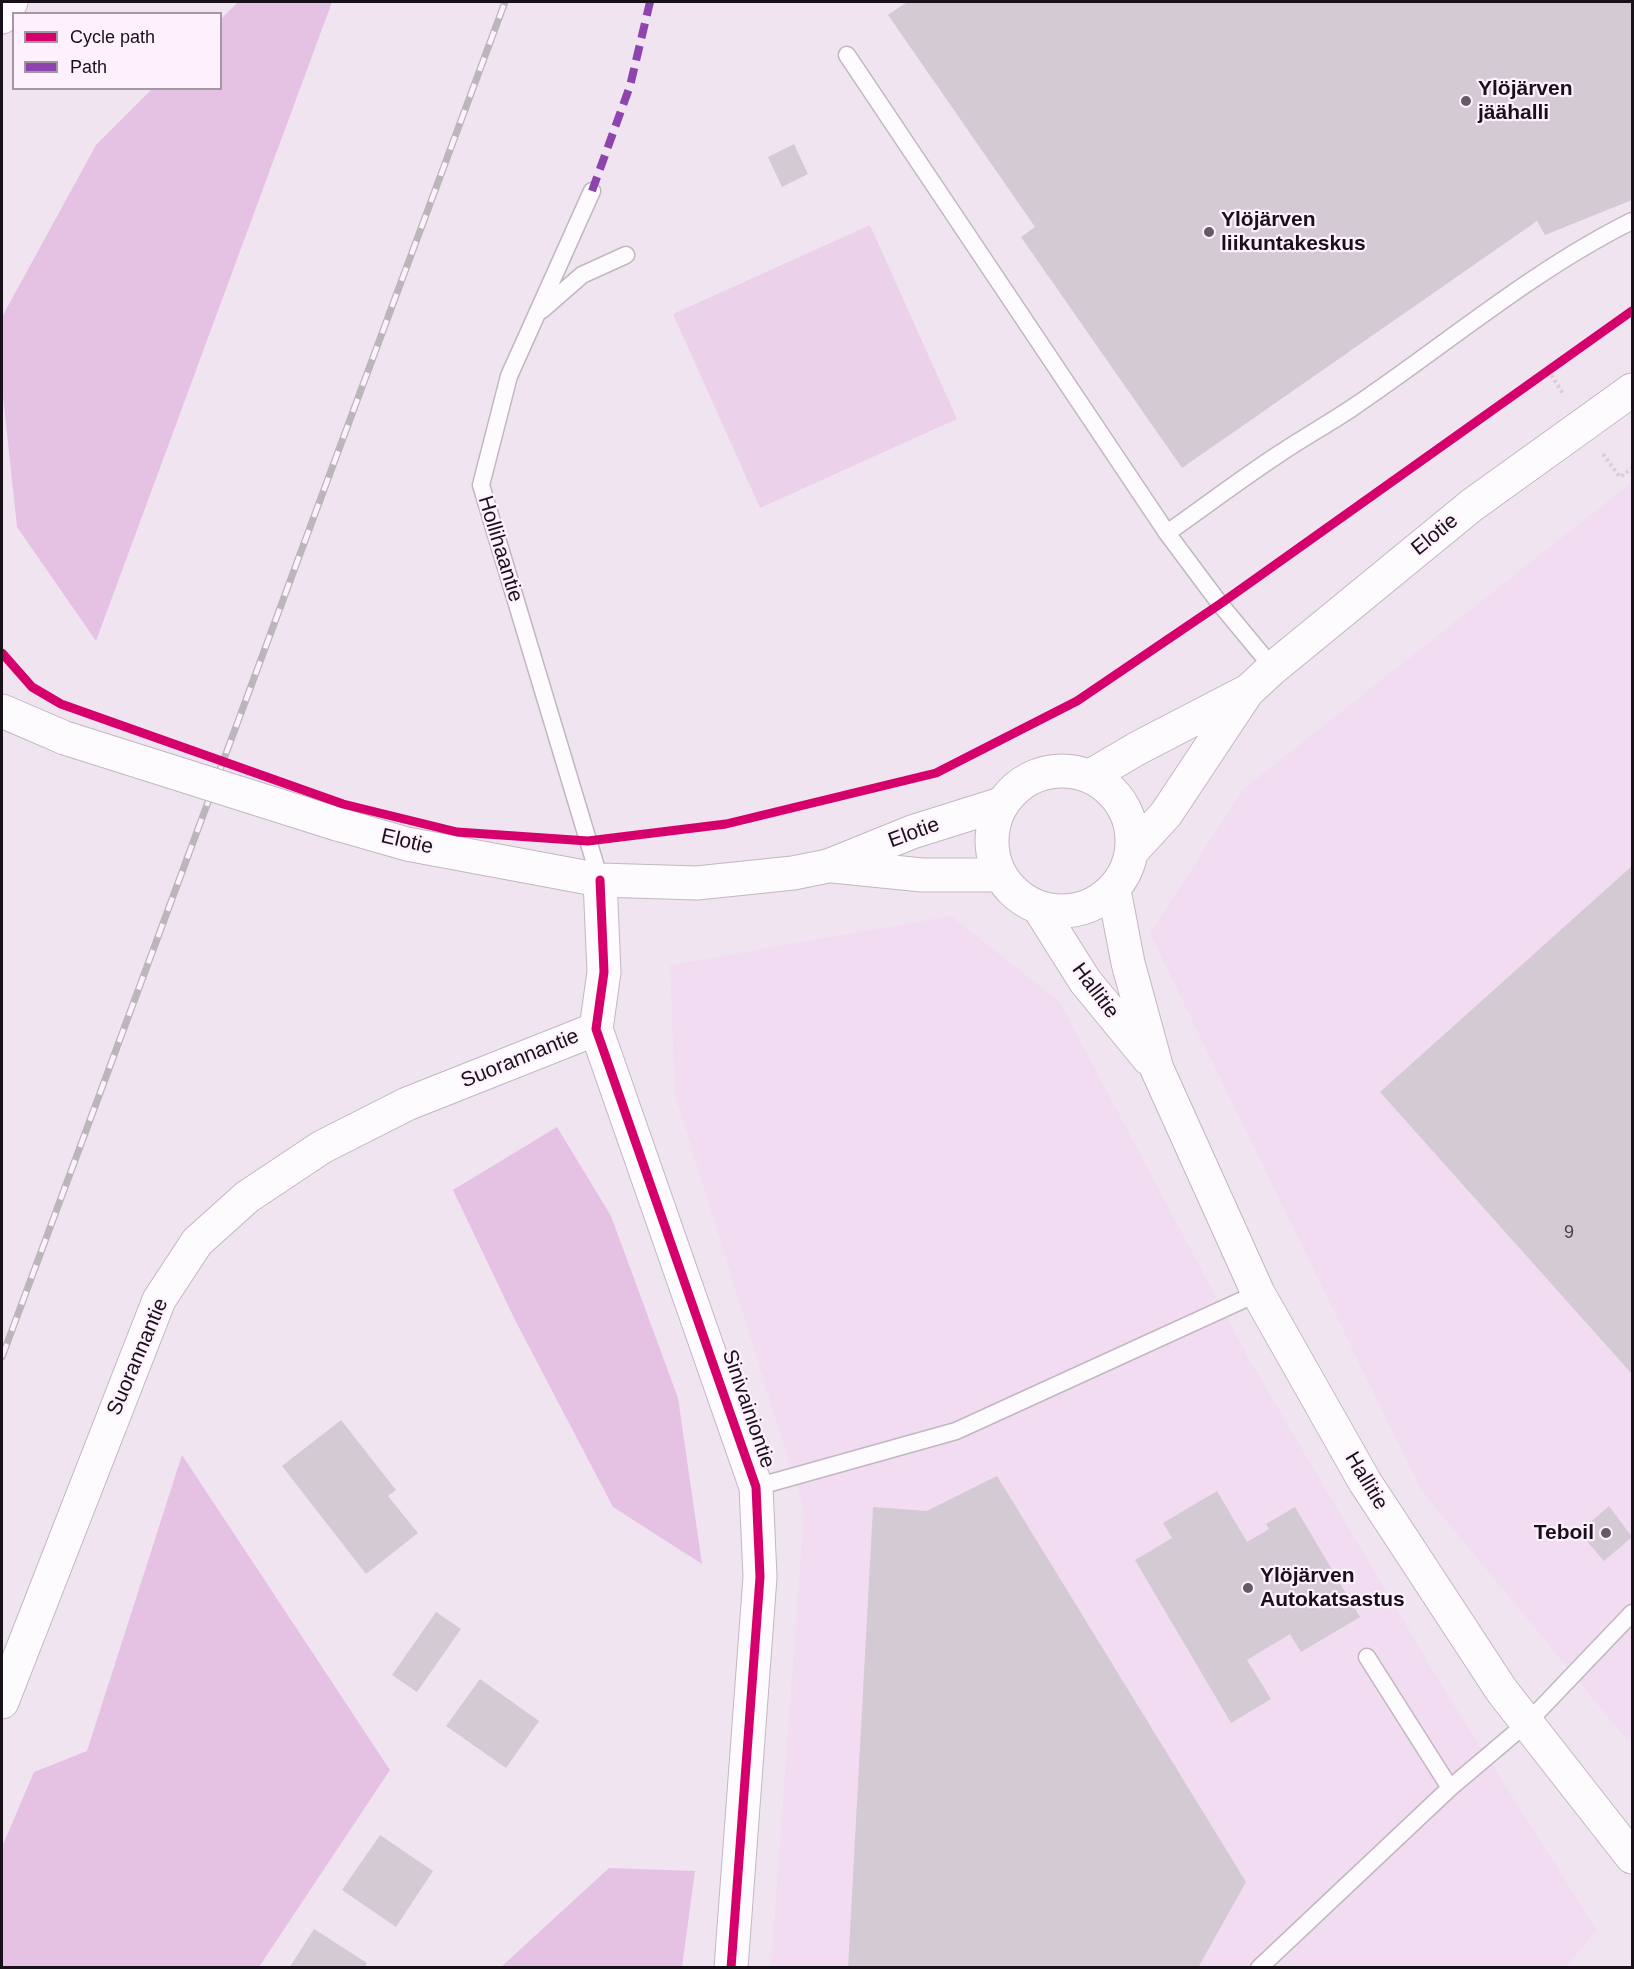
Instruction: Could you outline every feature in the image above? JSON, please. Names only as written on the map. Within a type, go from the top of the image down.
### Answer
[{"type":"street","points":[[2,17],[11,2]]},
{"type":"street","name":"Elotie","points":[[1133,850],[1166,814],[1248,692],[1273,668],[1472,505],[1632,390]]},
{"type":"street","name":"Elotie","points":[[1092,775],[1138,748],[1248,692]]},
{"type":"street","name":"Elotie","points":[[2,711],[11,717],[65,738],[407,844],[600,880],[697,883],[793,873],[828,866],[912,832],[1001,804]]},
{"type":"street","points":[[1051,770],[1072,770],[1092,775],[1125,806],[1133,850],[1127,872],[1113,890],[1092,906],[1065,912],[1039,908],[1023,900],[1000,875],[991,839],[1001,804],[1014,788],[1031,776],[1051,770]]},
{"type":"street","name":"Elotie","points":[[828,866],[922,875],[1000,875]]},
{"type":"street","name":"Sinivainiontie","points":[[600,880],[604,972],[596,1029],[756,1487],[760,1577],[731,1968]]},
{"type":"street","name":"Hallitie","points":[[1113,890],[1128,963],[1157,1069],[1258,1293],[1365,1482],[1502,1691],[1632,1857]]},
{"type":"street","name":"Hallitie","points":[[1039,908],[1084,981],[1157,1069]]},
{"type":"street","name":"Suorannantie","points":[[2,1702],[159,1300],[197,1242],[247,1197],[322,1147],[407,1104],[596,1029]]},
{"type":"lane","points":[[847,55],[1167,533],[1220,604],[1273,668]]},
{"type":"lane","name":"Hollihaantie","points":[[592,191],[509,376],[481,485],[600,880]]},
{"type":"lane","points":[[1167,533],[1279,454],[1351,409],[1449,338],[1549,270],[1632,221]]},
{"type":"lane","points":[[536,315],[582,275],[626,255]]},
{"type":"lane","points":[[756,1487],[956,1431],[1258,1293]]},
{"type":"lane","points":[[1259,1968],[1450,1788],[1528,1722],[1632,1613]]},
{"type":"lane","points":[[1367,1657],[1450,1788]]},
{"type":"path","points":[[1538,377],[1556,364]]},
{"type":"shaded area","points":[[238,2],[332,2],[96,641],[17,527],[2,387],[2,317],[96,145],[151,90],[222,90],[222,18]]},
{"type":"shaded area","points":[[870,225],[957,419],[760,508],[673,314]]},
{"type":"shaded area","points":[[1632,482],[1632,1741],[1622,1734],[1421,1490],[1150,934],[1242,790]]},
{"type":"shaded area","points":[[951,916],[1059,1001],[1249,1359],[1444,1689],[1597,1930],[1566,1967],[771,1967],[804,1510],[675,1095],[670,965]]},
{"type":"shaded area","points":[[557,1127],[611,1216],[678,1398],[702,1564],[613,1507],[515,1320],[453,1190]]},
{"type":"shaded area","points":[[182,1455],[390,1770],[259,1967],[2,1967],[2,1847],[34,1772],[87,1751]]},
{"type":"shaded area","points":[[609,1868],[695,1871],[682,1967],[501,1967]]},
{"type":"building","name":"Ylöjärven liikuntakeskus","points":[[907,2],[1632,2],[1632,200],[1545,235],[1537,221],[1182,468],[1021,237],[1035,227],[888,15]]},
{"type":"building","points":[[794,144],[808,174],[782,187],[768,157]]},
{"type":"building","points":[[1632,866],[1632,1374],[1380,1092]]},
{"type":"building","points":[[341,1420],[396,1490],[388,1496],[418,1533],[366,1574],[282,1466]]},
{"type":"building","points":[[997,1476],[1246,1882],[1196,1968],[848,1968],[873,1507],[927,1511]]},
{"type":"building","name":"Ylöjärven Autokatsastus","points":[[1217,1491],[1247,1542],[1269,1529],[1266,1524],[1295,1507],[1360,1617],[1301,1652],[1290,1634],[1247,1660],[1271,1699],[1231,1723],[1135,1560],[1172,1538],[1163,1523]]},
{"type":"building","points":[[1609,1506],[1632,1537],[1604,1561],[1579,1532]]},
{"type":"building","points":[[436,1612],[461,1629],[417,1692],[392,1675]]},
{"type":"building","points":[[480,1679],[539,1721],[506,1768],[446,1726]]},
{"type":"building","points":[[380,1835],[433,1871],[396,1927],[342,1890]]},
{"type":"building","points":[[314,1929],[367,1963],[364,1968],[289,1968]]},
{"type":"railway","points":[[2,1357],[505,2]]},
{"type":"marked path","points":[[592,191],[630,86],[650,2]]},
{"type":"cycle path","points":[[2,653],[32,687],[61,704],[343,804],[457,832],[588,841],[726,824],[936,773],[1077,701],[1220,604],[1632,311]]},
{"type":"cycle path","points":[[600,880],[604,972],[596,1029],[756,1487],[760,1577],[731,1968]]},
{"type":"place","name":"Ylöjärven jäähalli","points":[[1466,101]]},
{"type":"place","name":"Ylöjärven liikuntakeskus","points":[[1209,232]]},
{"type":"place","name":"Teboil","points":[[1606,1533]]},
{"type":"place","name":"Ylöjärven Autokatsastus","points":[[1248,1588]]}]
